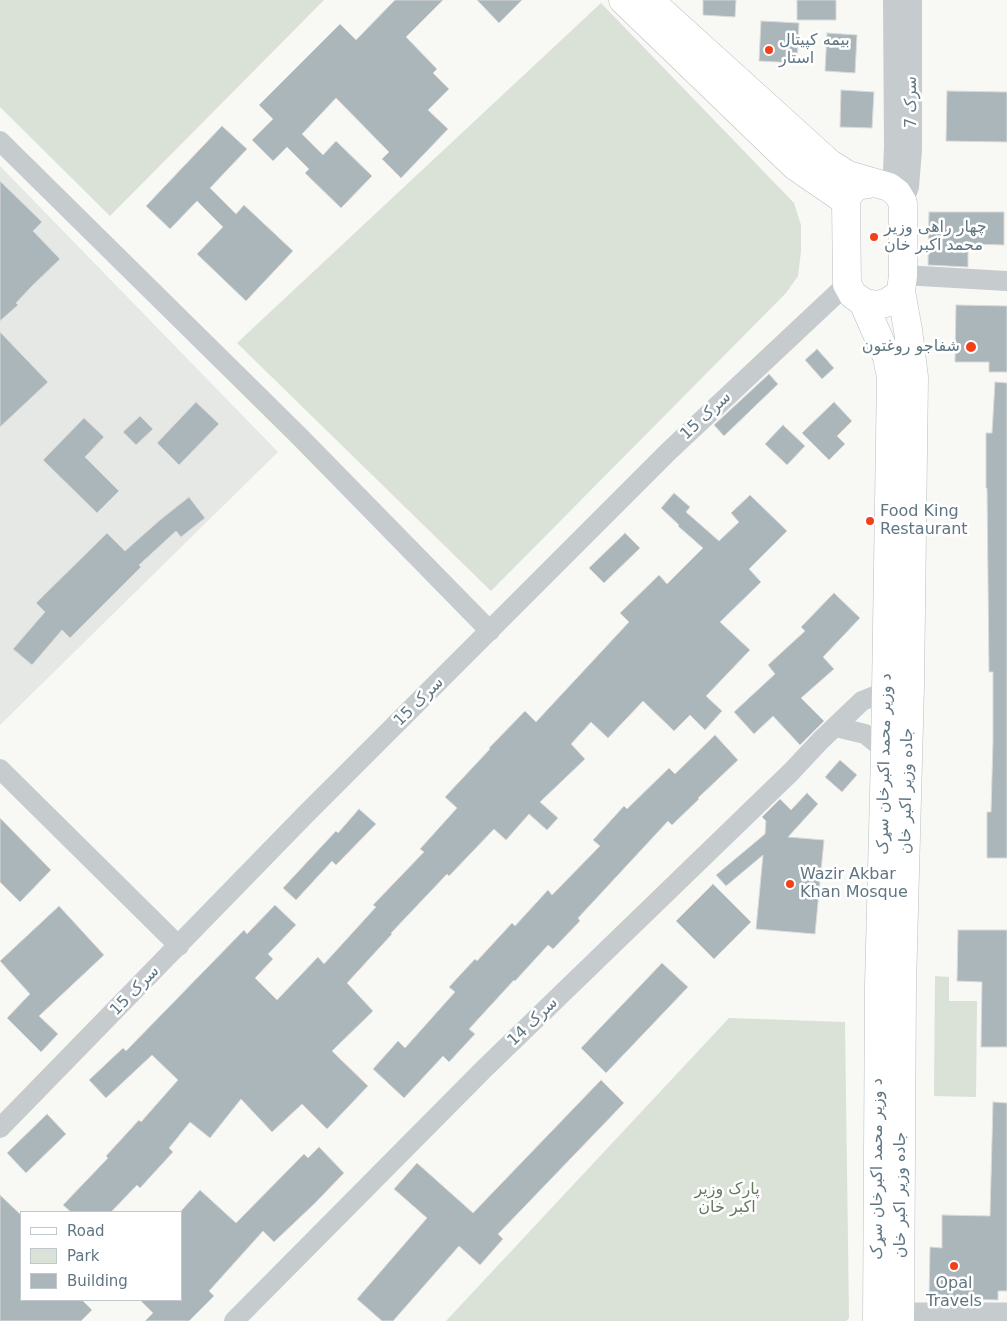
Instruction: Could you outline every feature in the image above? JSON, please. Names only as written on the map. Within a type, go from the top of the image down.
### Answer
[{"type":"main road","points":[[642,3],[829,163],[848,175],[889,191]]},
{"type":"main road","points":[[642,3],[795,166],[846,202]]},
{"type":"main road","points":[[889,191],[856,186],[848,194],[846,202],[855,293],[875,305],[886,303],[897,296],[902,283]]},
{"type":"main road","name":"جاده وزیر اکبر خان","points":[[885,1320],[902,985],[910,667],[914,377],[889,191]]},
{"type":"main road","name":"د وزیر محمد اکبرخان سړک","points":[[855,293],[887,357],[891,377],[887,691],[879,985],[885,1320]]},
{"type":"street","name":"سرک 7","points":[[893,0],[894,146],[893,172],[889,191],[909,187],[912,150],[912,0]]},
{"type":"street","points":[[0,141],[300,436],[490,631]]},
{"type":"street","points":[[902,283],[1007,281]]},
{"type":"street","name":"سرک 15","points":[[0,1128],[305,815],[669,451],[855,293]]},
{"type":"street","name":"سرک 14","points":[[234,1321],[484,1069],[862,701],[887,691]]},
{"type":"street","points":[[836,727],[865,734],[885,750]]},
{"type":"street","points":[[0,769],[178,946]]},
{"type":"street","points":[[885,1320],[916,1315],[1007,1315]]},
{"type":"shaded area","points":[[0,166],[278,452],[0,725]]},
{"type":"green space","points":[[0,0],[324,0],[110,216],[0,107]]},
{"type":"green space","points":[[601,3],[794,203],[801,225],[801,251],[798,276],[786,293],[491,591],[237,343]]},
{"type":"green space","points":[[935,976],[949,977],[949,1001],[977,1001],[976,1097],[934,1096]]},
{"type":"green space","name":"پارک وزیر اکبر خان","points":[[729,1018],[845,1022],[849,1318],[846,1321],[446,1321]]},
{"type":"building","points":[[395,0],[443,0],[406,37],[437,69],[433,73],[449,89],[428,110],[448,129],[401,178],[382,159],[389,152],[336,98],[302,134],[323,155],[336,141],[372,176],[341,208],[305,173],[309,169],[287,147],[273,161],[252,140],[273,119],[259,105],[340,24],[356,40]]},
{"type":"building","points":[[477,0],[522,0],[499,23]]},
{"type":"building","points":[[703,0],[736,0],[735,17],[703,15]]},
{"type":"building","points":[[797,0],[836,0],[836,20],[797,20]]},
{"type":"building","points":[[761,21],[799,23],[797,63],[759,61]]},
{"type":"building","points":[[827,33],[857,35],[855,73],[825,71]]},
{"type":"building","points":[[841,90],[874,92],[872,128],[840,127]]},
{"type":"building","points":[[947,91],[1007,92],[1007,142],[946,141]]},
{"type":"building","points":[[222,126],[247,149],[210,188],[236,214],[244,205],[293,251],[246,301],[197,254],[223,227],[197,201],[170,229],[146,206]]},
{"type":"building","points":[[0,181],[42,222],[33,231],[60,259],[16,303],[18,305],[0,321]]},
{"type":"building","points":[[929,212],[1004,212],[1004,245],[968,244],[968,267],[928,265]]},
{"type":"building","points":[[956,305],[1007,306],[1007,372],[989,372],[989,362],[955,362]]},
{"type":"building","points":[[0,332],[48,382],[0,427]]},
{"type":"building","points":[[817,349],[834,368],[822,379],[805,360]]},
{"type":"building","points":[[769,374],[778,384],[724,436],[714,425]]},
{"type":"building","points":[[995,382],[1007,383],[1007,858],[987,858],[987,812],[991,812],[993,672],[989,672],[986,433],[992,433]]},
{"type":"building","points":[[196,402],[219,424],[179,465],[157,443]]},
{"type":"building","points":[[834,402],[852,421],[837,436],[845,444],[829,460],[802,433]]},
{"type":"building","points":[[140,416],[153,429],[136,445],[123,432]]},
{"type":"building","points":[[84,418],[104,437],[85,457],[119,491],[97,513],[43,460]]},
{"type":"building","points":[[783,425],[805,446],[787,465],[765,444]]},
{"type":"building","points":[[674,493],[690,507],[686,512],[719,541],[739,522],[731,513],[750,495],[787,531],[749,569],[761,582],[720,622],[750,650],[706,696],[722,711],[705,730],[690,715],[674,731],[643,701],[608,738],[591,722],[571,744],[585,759],[540,802],[558,818],[547,830],[529,814],[506,840],[494,829],[449,876],[447,874],[391,933],[347,983],[373,1011],[332,1051],[368,1086],[327,1129],[302,1104],[272,1132],[241,1099],[210,1138],[190,1122],[169,1148],[173,1152],[140,1188],[137,1185],[112,1211],[70,1211],[63,1205],[108,1158],[106,1156],[139,1120],[141,1122],[178,1080],[152,1055],[106,1098],[89,1080],[123,1048],[126,1051],[244,930],[247,934],[275,905],[296,925],[268,954],[273,959],[255,978],[277,1000],[318,957],[324,964],[376,907],[373,905],[424,852],[420,849],[457,808],[445,797],[489,748],[525,711],[536,722],[629,622],[620,613],[659,575],[667,584],[703,548],[661,508]]},
{"type":"building","points":[[189,497],[205,518],[181,537],[176,531],[139,565],[141,567],[70,638],[62,630],[32,665],[13,649],[45,612],[36,603],[107,533],[125,551]]},
{"type":"building","points":[[625,533],[640,548],[604,583],[589,568]]},
{"type":"building","points":[[834,593],[860,618],[823,657],[834,669],[801,698],[824,721],[800,745],[773,716],[754,734],[734,712],[775,674],[768,665],[805,631],[801,627]]},
{"type":"building","points":[[715,735],[738,760],[672,825],[668,821],[578,918],[580,921],[553,949],[548,945],[514,980],[469,1029],[475,1034],[449,1062],[443,1056],[404,1098],[373,1069],[398,1041],[405,1048],[455,992],[449,987],[475,959],[477,961],[512,923],[515,926],[548,890],[552,895],[600,846],[593,840],[624,806],[627,809],[669,768],[675,774]]},
{"type":"building","points":[[840,760],[857,775],[842,792],[825,777]]},
{"type":"building","name":"Wazir Akbar Khan Mosque","points":[[807,793],[818,804],[788,837],[824,840],[815,934],[756,929],[763,855],[726,886],[716,875],[765,834],[766,821],[762,817],[780,799],[791,810]]},
{"type":"building","points":[[359,809],[376,824],[336,865],[332,861],[296,900],[283,888],[336,831],[338,833]]},
{"type":"building","points":[[0,818],[51,870],[20,902],[0,882]]},
{"type":"building","points":[[713,884],[751,922],[714,959],[676,921]]},
{"type":"building","points":[[59,906],[104,955],[39,1016],[58,1034],[41,1052],[7,1018],[30,994],[0,961]]},
{"type":"building","points":[[958,930],[1007,930],[1007,1047],[981,1047],[982,982],[957,981]]},
{"type":"building","points":[[662,963],[688,987],[606,1073],[581,1048]]},
{"type":"building","points":[[601,1080],[624,1103],[498,1234],[503,1239],[480,1265],[459,1246],[393,1321],[382,1321],[357,1299],[427,1218],[394,1189],[417,1163],[473,1213]]},
{"type":"building","points":[[993,1102],[1007,1103],[1007,1291],[998,1291],[998,1300],[929,1298],[930,1247],[942,1248],[942,1215],[990,1216]]},
{"type":"building","points":[[47,1114],[66,1134],[26,1173],[7,1153]]},
{"type":"building","points":[[319,1147],[344,1173],[274,1242],[263,1231],[209,1291],[214,1296],[189,1321],[145,1321],[153,1313],[141,1301],[182,1301],[181,1211],[200,1190],[236,1223],[304,1154],[308,1158]]},
{"type":"building","points":[[0,1195],[20,1214],[20,1301],[83,1301],[92,1310],[81,1321],[0,1321]]},
{"type":"place","name":"بیمه کپیتال استار","points":[[769,50]]},
{"type":"place","name":"چهار راهی وزیر محمد اکبر خان","points":[[874,237]]},
{"type":"place","name":"شفاجو روغتون","points":[[971,347]]},
{"type":"place","name":"Food King Restaurant","points":[[870,521]]},
{"type":"place","name":"Wazir Akbar Khan Mosque","points":[[790,884]]},
{"type":"place","name":"Opal Travels","points":[[954,1266]]}]
